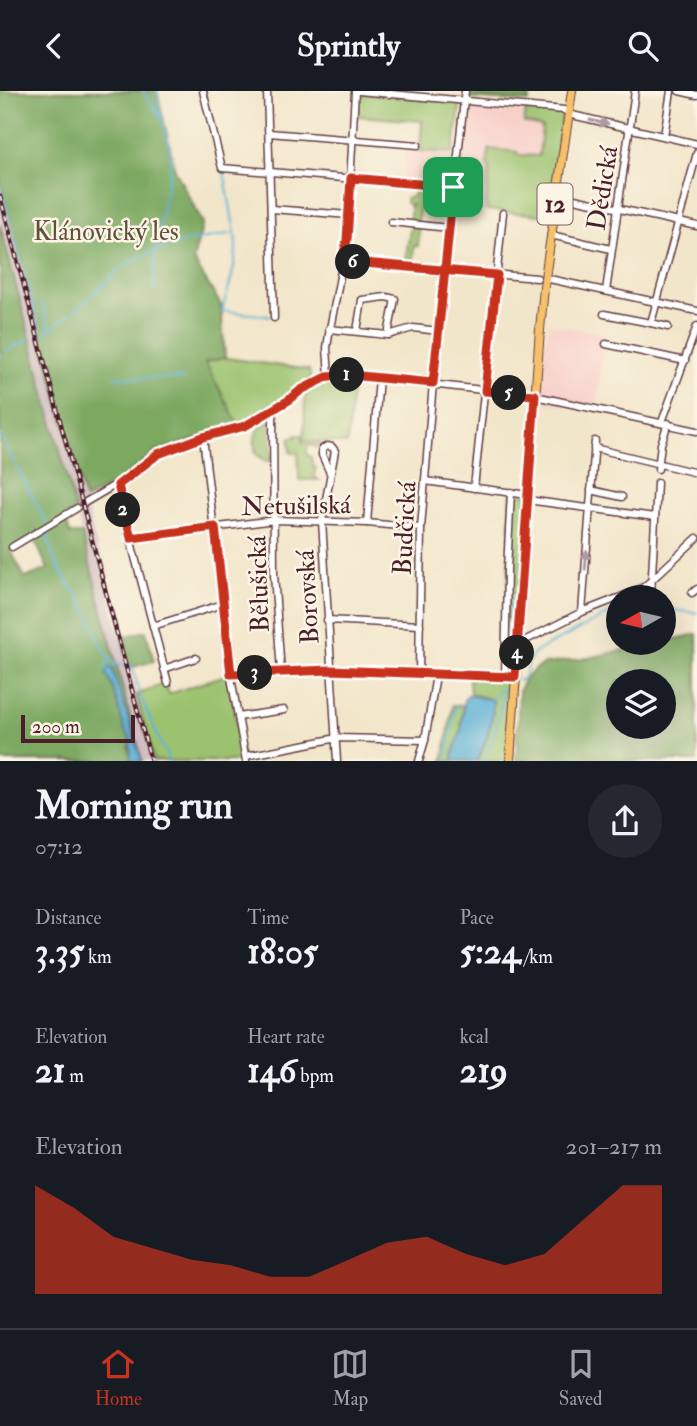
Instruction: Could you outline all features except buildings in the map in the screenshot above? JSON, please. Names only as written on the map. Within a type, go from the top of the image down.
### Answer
[{"type":"main road","name":"12","points":[[510,761],[541,278],[551,236],[572,91]]},
{"type":"street","points":[[204,91],[223,168],[453,187]]},
{"type":"street","points":[[267,91],[274,319]]},
{"type":"street","points":[[329,376],[327,348],[349,215],[357,91],[564,110],[629,129],[697,144]]},
{"type":"street","name":"Budčická","points":[[419,675],[421,528],[433,383],[465,91]]},
{"type":"street","name":"Dědická","points":[[606,291],[635,91]]},
{"type":"street","points":[[663,136],[671,91]]},
{"type":"street","points":[[679,91],[697,95]]},
{"type":"street","points":[[269,133],[418,145]]},
{"type":"street","points":[[652,323],[697,153]]},
{"type":"street","points":[[556,195],[697,226]]},
{"type":"street","points":[[272,209],[349,215]]},
{"type":"street","points":[[474,488],[503,213]]},
{"type":"street","points":[[391,222],[449,228]]},
{"type":"street","points":[[551,236],[611,249]]},
{"type":"street","points":[[342,261],[541,278],[697,311]]},
{"type":"street","points":[[357,331],[362,300],[386,297],[395,299],[388,335]]},
{"type":"street","points":[[604,314],[668,327]]},
{"type":"street","points":[[659,466],[665,423],[697,326]]},
{"type":"street","points":[[329,329],[388,335],[412,328],[439,331]]},
{"type":"street","points":[[606,344],[685,361]]},
{"type":"street","points":[[84,503],[120,482],[158,454],[203,437],[245,426],[301,390],[329,376],[350,375],[535,395],[697,431]]},
{"type":"street","points":[[367,523],[379,378]]},
{"type":"street","name":"Bělušická","points":[[272,410],[274,574],[281,672]]},
{"type":"street","points":[[203,437],[231,674],[246,758],[337,739],[425,740]]},
{"type":"street","points":[[582,612],[594,445],[659,466],[697,473]]},
{"type":"street","name":"Borovská","points":[[330,473],[322,521],[337,761]]},
{"type":"street","points":[[425,481],[511,492],[590,508],[655,517]]},
{"type":"street","points":[[120,482],[118,488],[167,683]]},
{"type":"street","points":[[652,585],[657,483]]},
{"type":"street","points":[[591,490],[622,497]]},
{"type":"street","points":[[505,678],[511,492]]},
{"type":"street","points":[[12,547],[77,508]]},
{"type":"street","name":"Netušilská","points":[[131,538],[275,520],[421,528]]},
{"type":"street","points":[[646,585],[696,542]]},
{"type":"street","points":[[517,644],[606,602]]},
{"type":"street","points":[[153,627],[223,604]]},
{"type":"street","points":[[327,619],[420,625]]},
{"type":"street","points":[[164,669],[196,658]]},
{"type":"street","points":[[231,674],[330,670],[505,678],[515,681]]},
{"type":"street","points":[[419,761],[436,675]]},
{"type":"street","points":[[238,717],[284,710]]},
{"type":"shaded area","points":[[470,104],[561,115],[549,216],[456,209]]},
{"type":"shaded area","points":[[406,151],[453,154],[450,180],[433,178],[432,182],[402,179]]},
{"type":"shaded area","points":[[0,183],[154,761],[142,761],[0,225]]},
{"type":"shaded area","points":[[549,323],[605,335],[596,412],[539,401],[542,361]]},
{"type":"green space","name":"Klánovický les","points":[[0,91],[157,91],[175,170],[203,223],[193,260],[221,305],[225,358],[205,362],[239,426],[158,451],[119,480],[85,500],[0,183]]},
{"type":"green space","points":[[469,91],[530,91],[529,102],[468,98]]},
{"type":"green space","points":[[359,94],[461,101],[453,153],[420,151],[422,121],[357,116]]},
{"type":"green space","points":[[526,110],[559,113],[562,116],[549,216],[486,210],[489,149],[539,156],[542,127],[524,123]]},
{"type":"green space","points":[[415,185],[423,187],[421,197],[425,198],[424,209],[419,210],[418,246],[414,246],[412,267],[404,267],[411,225],[409,205],[414,205],[406,203],[406,198],[413,197]]},
{"type":"green space","name":"Klánovický les","points":[[0,225],[76,511],[65,517],[70,534],[82,534],[137,741],[129,747],[131,761],[0,761]],"holes":[[[34,538],[48,569],[25,578],[11,551]]]},
{"type":"green space","points":[[227,358],[309,370],[311,381],[258,414],[224,429],[205,362]]},
{"type":"green space","points":[[353,379],[347,444],[304,440],[305,395],[331,380]]},
{"type":"green space","points":[[270,420],[272,460],[266,461],[256,454],[255,438],[258,430]]},
{"type":"green space","points":[[302,435],[303,443],[321,444],[319,448],[310,445],[307,449],[313,467],[316,467],[314,476],[319,480],[299,480],[298,453],[291,453],[290,441],[290,438]]},
{"type":"green space","points":[[511,492],[528,495],[515,677],[505,678]]},
{"type":"green space","points":[[146,631],[154,661],[129,668],[122,637]]},
{"type":"green space","points":[[697,634],[697,761],[516,761],[519,691],[524,680],[544,664],[606,654],[676,655],[676,639]]},
{"type":"green space","points":[[228,674],[243,761],[154,761],[136,695],[165,683],[169,694]]},
{"type":"green space","points":[[469,678],[512,679],[507,761],[477,761],[488,731],[493,700],[470,693]]},
{"type":"green space","points":[[453,705],[463,706],[461,731],[453,755],[454,761],[443,761]]},
{"type":"water","points":[[112,668],[142,761],[131,761],[130,738],[125,731],[106,673]]},
{"type":"water","points":[[468,695],[493,702],[491,725],[477,761],[454,761],[464,700]]},
{"type":"waterway","points":[[143,91],[163,121],[172,160],[155,251],[154,290]]},
{"type":"waterway","points":[[156,91],[162,117]]},
{"type":"waterway","points":[[121,268],[161,249],[235,233],[224,171]]},
{"type":"waterway","points":[[0,185],[41,334],[45,333]]},
{"type":"waterway","points":[[235,234],[234,263],[222,311],[270,316]]},
{"type":"waterway","points":[[75,311],[118,271]]},
{"type":"waterway","points":[[42,303],[50,330]]},
{"type":"waterway","points":[[58,323],[71,314]]},
{"type":"waterway","points":[[48,332],[55,325]]},
{"type":"waterway","points":[[7,351],[29,339]]},
{"type":"waterway","points":[[114,377],[183,379]]},
{"type":"waterway","points":[[0,435],[47,524]]},
{"type":"waterway","points":[[512,576],[513,524]]},
{"type":"waterway","points":[[49,529],[55,561],[85,607],[106,652],[116,665],[132,665],[141,699],[169,761]]},
{"type":"waterway","points":[[512,580],[512,596]]},
{"type":"waterway","points":[[510,634],[511,601]]},
{"type":"waterway","points":[[676,611],[697,613]]},
{"type":"waterway","points":[[518,681],[524,678],[531,657],[539,650],[606,615]]},
{"type":"waterway","points":[[509,674],[510,648]]},
{"type":"waterway","points":[[107,670],[106,664],[110,661]]},
{"type":"waterway","points":[[491,701],[497,692],[511,684]]},
{"type":"waterway","points":[[484,761],[494,736],[505,689],[513,684]]},
{"type":"waterway","points":[[446,761],[456,705]]},
{"type":"railway","points":[[0,196],[151,761]]},
{"type":"route","points":[[453,187],[351,178],[347,240],[342,261],[445,271],[497,275],[485,391],[535,395],[515,677],[330,670],[231,674],[215,527],[131,538],[118,485],[158,454],[203,437],[245,426],[289,400],[294,394],[329,376],[350,375],[433,383],[439,331],[445,271],[453,187]]}]
